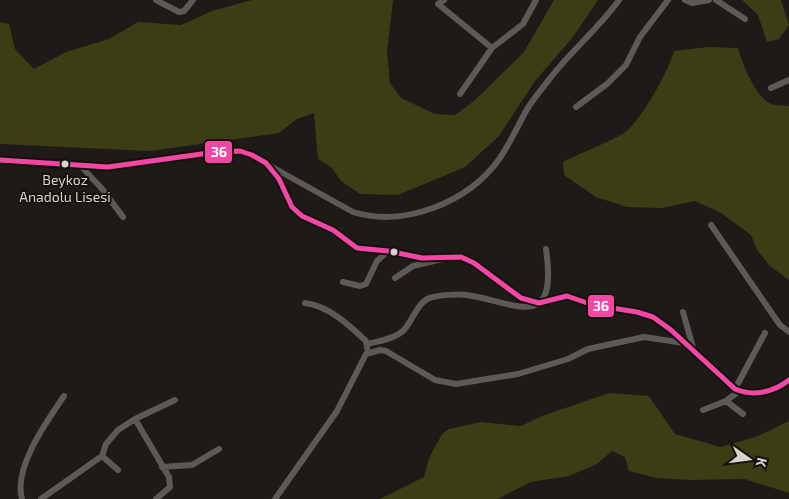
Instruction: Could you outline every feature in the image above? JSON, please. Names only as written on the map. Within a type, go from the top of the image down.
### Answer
[{"type":"street","points":[[156,0],[179,12],[184,11],[192,0]]},
{"type":"street","points":[[444,0],[438,4],[492,48]]},
{"type":"street","points":[[460,94],[492,48],[523,24],[536,0]]},
{"type":"street","points":[[0,160],[108,166],[216,152],[240,152],[252,155],[268,166],[353,212],[364,215],[411,216],[423,213],[447,202],[481,178],[500,158],[528,108],[552,76],[608,16],[619,0]]},
{"type":"street","points":[[576,106],[608,84],[626,65],[634,54],[640,37],[668,0]]},
{"type":"street","points":[[685,0],[692,3],[709,0]]},
{"type":"street","points":[[716,0],[745,19]]},
{"type":"street","points":[[771,88],[789,80]]},
{"type":"street","points":[[79,164],[104,190],[123,217]]},
{"type":"street","points":[[268,166],[280,179],[292,207],[302,216],[333,230],[356,248],[388,251],[422,258],[461,257],[474,263],[521,298],[539,303]]},
{"type":"street","points":[[711,225],[780,324],[789,332]]},
{"type":"street","points":[[539,303],[545,295],[548,281],[546,249]]},
{"type":"street","points":[[343,282],[360,286],[366,284],[378,261],[388,251]]},
{"type":"street","points":[[395,278],[413,266],[430,264],[448,257]]},
{"type":"street","points":[[368,344],[400,334],[423,301],[433,297],[466,295],[518,308],[530,308],[539,303],[567,296],[593,305],[637,312],[653,317],[671,330],[737,390],[759,393],[780,387],[789,380]]},
{"type":"street","points":[[305,304],[317,305],[345,322],[368,344]]},
{"type":"street","points":[[682,312],[694,350]]},
{"type":"street","points":[[703,410],[726,402],[737,390],[765,332]]},
{"type":"street","points":[[366,354],[380,350],[386,352],[435,380],[456,384],[518,374],[568,360],[588,349],[644,337],[685,343]]},
{"type":"street","points":[[274,499],[337,411],[366,354],[368,344]]},
{"type":"street","points":[[22,499],[20,491],[21,480],[30,453],[38,436],[64,396]]},
{"type":"street","points":[[41,499],[102,456],[106,444],[118,430],[135,419],[175,400]]},
{"type":"street","points":[[726,402],[743,414]]},
{"type":"street","points":[[135,419],[162,467],[167,471],[170,487],[156,499]]},
{"type":"street","points":[[162,467],[192,465],[219,448]]},
{"type":"street","points":[[102,456],[118,470]]},
{"type":"green space","points":[[252,0],[393,0],[387,52],[390,83],[401,98],[435,114],[455,115],[474,101],[524,52],[554,0],[598,0],[573,37],[535,81],[499,136],[465,167],[398,195],[360,194],[341,181],[331,167],[318,159],[314,113],[297,119],[279,133],[150,151],[0,144],[0,22],[9,24],[15,49],[34,69],[66,52],[109,39],[138,22],[181,25],[212,11]]},
{"type":"green space","points":[[742,0],[781,0],[789,25],[779,39],[767,42],[758,15]]},
{"type":"green space","points":[[708,47],[738,48],[750,78],[764,99],[771,104],[789,106],[789,280],[770,266],[757,250],[751,235],[721,213],[695,201],[662,208],[627,207],[596,197],[564,175],[563,162],[627,131],[654,93],[674,51]]},
{"type":"green space","points":[[609,393],[649,396],[675,434],[721,447],[758,436],[789,421],[789,493],[744,479],[691,480],[657,478],[629,471],[625,457],[612,451],[597,464],[569,476],[531,482],[498,499],[380,499],[424,477],[429,458],[442,434],[449,429],[481,422],[521,426],[542,416]]},
{"type":"transit line","name":"36","points":[[0,160],[108,167],[216,152],[240,151],[266,163],[279,179],[292,207],[302,216],[333,230],[357,248],[388,251],[422,258],[461,257],[474,263],[521,298],[539,303],[567,296],[593,305],[637,312],[653,317],[671,330],[735,389],[749,393],[763,392],[777,388],[789,380]]},
{"type":"place","name":"Beykoz Anadolu Lisesi","points":[[65,164]]}]
